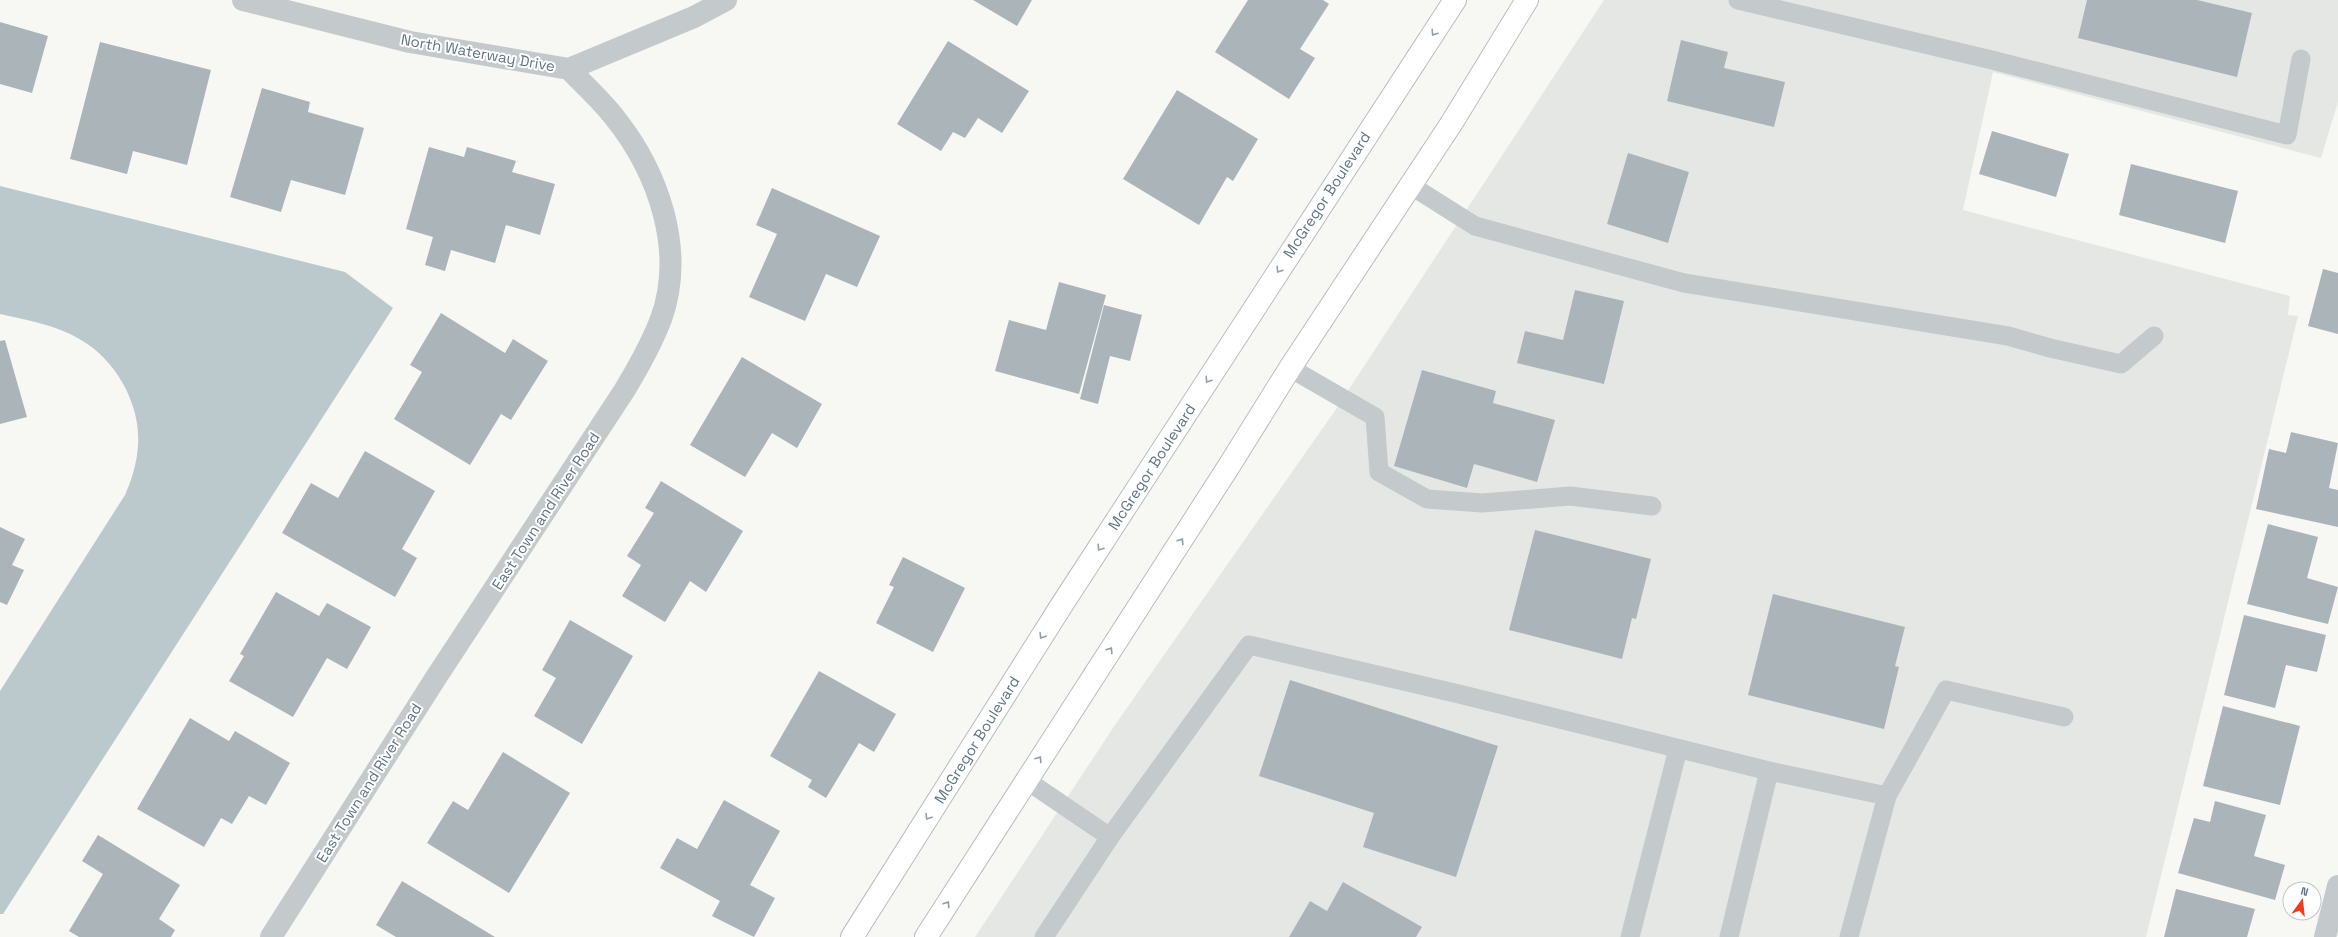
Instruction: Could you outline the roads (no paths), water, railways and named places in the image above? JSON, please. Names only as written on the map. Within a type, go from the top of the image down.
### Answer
[{"type":"main road","name":"McGregor Boulevard","points":[[852,937],[1063,604],[1455,0]]},
{"type":"main road","points":[[926,937],[1229,466],[1290,368],[1410,185],[1527,0]]},
{"type":"street","name":"North Waterway Drive","points":[[249,1],[410,42],[569,70],[694,17],[726,0]]},
{"type":"street","name":"East Town and River Road","points":[[271,937],[437,676],[624,392],[646,355],[662,317],[669,276],[668,233],[658,192],[639,153],[614,117],[569,70]]},
{"type":"street","points":[[2325,937],[2338,886]]},
{"type":"lane","points":[[1738,0],[1992,60],[2287,135],[2301,59]]},
{"type":"lane","points":[[1410,185],[1475,226],[1684,283],[2008,336],[2050,348],[2121,364],[2154,336]]},
{"type":"lane","points":[[1290,368],[1375,417],[1380,472],[1427,499],[1482,503],[1570,496],[1652,506]]},
{"type":"lane","points":[[1044,937],[1110,837],[1249,646],[1459,694],[1769,771],[1887,796]]},
{"type":"lane","points":[[1849,937],[1887,796],[1946,690],[2064,716]]},
{"type":"lane","points":[[1630,937],[1678,749]]},
{"type":"lane","points":[[1729,937],[1769,771]]},
{"type":"lane","points":[[1026,780],[1110,837]]}]
